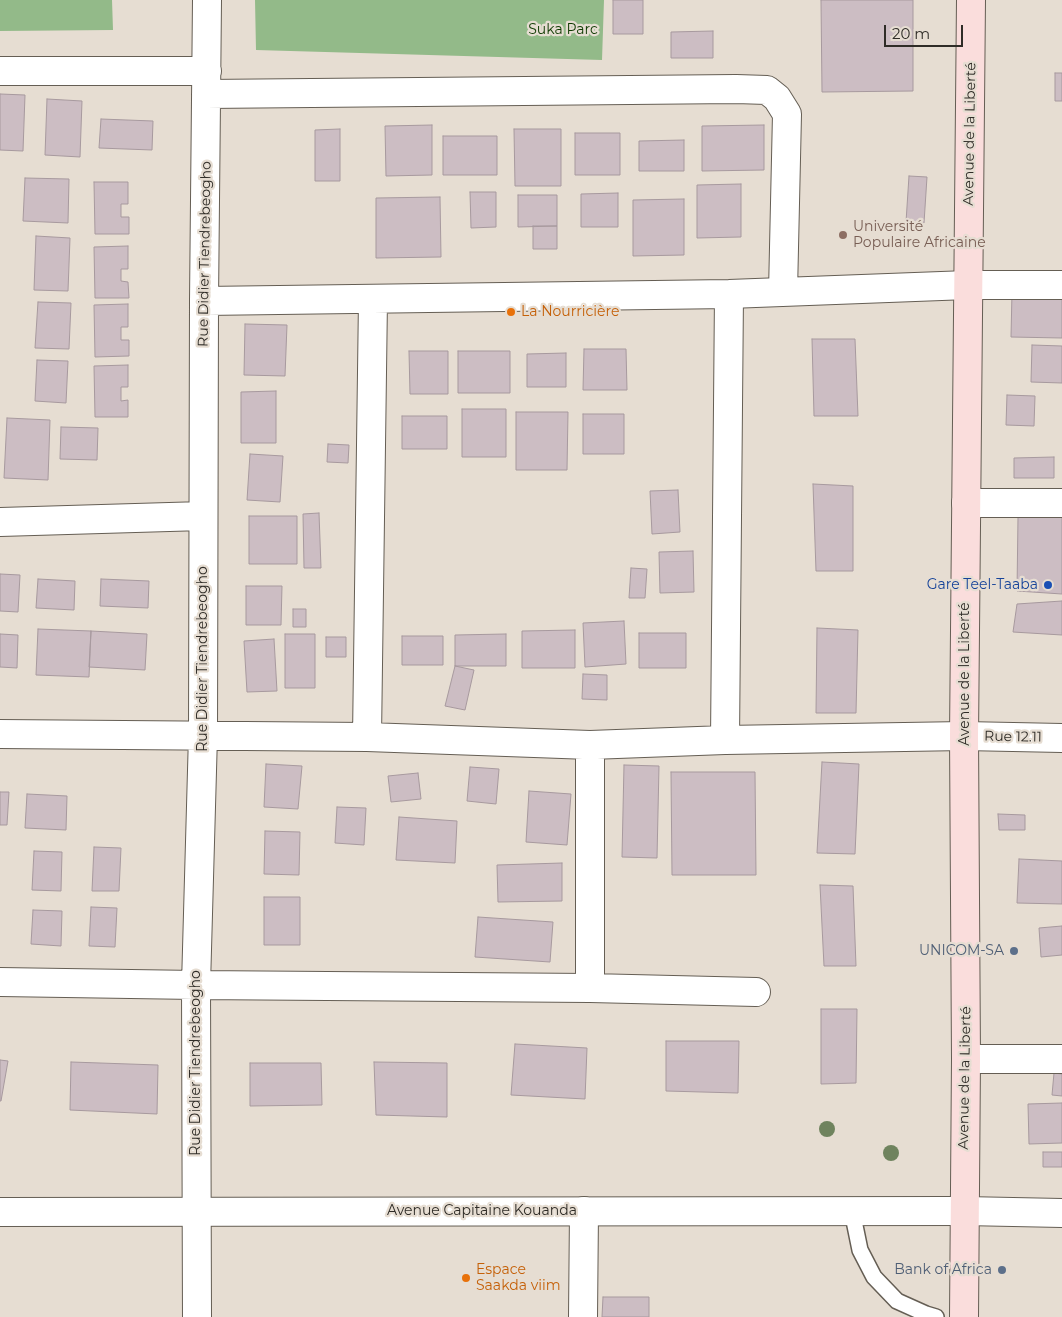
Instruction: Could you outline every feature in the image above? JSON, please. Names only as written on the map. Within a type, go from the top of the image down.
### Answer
[{"type":"main road","name":"Avenue de la Liberté","points":[[964,1317],[966,1059],[964,736],[971,0]]},
{"type":"street","name":"Rue Didier Tiendrebeogho","points":[[197,1317],[196,986],[203,735],[207,0]]},
{"type":"street","points":[[0,71],[206,82],[767,90],[777,98],[787,114],[783,292]]},
{"type":"street","points":[[204,301],[728,294],[968,285],[1062,285]]},
{"type":"street","points":[[725,740],[728,294]]},
{"type":"street","points":[[366,737],[372,298]]},
{"type":"street","points":[[966,503],[1062,503]]},
{"type":"street","points":[[0,522],[203,516]]},
{"type":"street","name":"Rue 12.11","points":[[0,734],[366,737],[590,745],[725,740],[964,736],[1062,738]]},
{"type":"street","points":[[590,745],[590,988]]},
{"type":"street","points":[[0,982],[196,986],[590,988],[756,992]]},
{"type":"street","points":[[966,1059],[1062,1059]]},
{"type":"street","points":[[583,1317],[584,1211]]},
{"type":"street","name":"Avenue Capitaine Kouanda","points":[[0,1212],[964,1211],[1062,1213]]},
{"type":"lane","points":[[852,1211],[860,1250],[874,1277],[897,1301],[936,1317]]},
{"type":"green space","points":[[0,0],[112,0],[113,30],[0,31]]},
{"type":"green space","name":"Suka Parc","points":[[255,0],[604,0],[602,60],[256,50]]},
{"type":"building","points":[[613,0],[643,0],[643,34],[613,34]]},
{"type":"building","points":[[821,0],[913,0],[913,91],[822,92]]},
{"type":"building","points":[[713,31],[713,58],[671,58],[671,32]]},
{"type":"building","points":[[1055,73],[1062,73],[1062,101],[1055,101]]},
{"type":"building","points":[[0,94],[25,95],[23,151],[0,150]]},
{"type":"building","points":[[47,99],[82,101],[80,157],[45,155]]},
{"type":"building","points":[[101,119],[153,121],[152,150],[99,148]]},
{"type":"building","points":[[432,125],[432,175],[386,176],[385,126]]},
{"type":"building","points":[[764,125],[764,170],[702,171],[702,126]]},
{"type":"building","points":[[340,129],[340,181],[315,181],[315,130]]},
{"type":"building","points":[[514,129],[561,129],[561,186],[515,186]]},
{"type":"building","points":[[575,133],[620,133],[620,175],[575,175]]},
{"type":"building","points":[[443,136],[497,136],[497,175],[443,175]]},
{"type":"building","points":[[684,140],[684,171],[639,171],[639,141]]},
{"type":"building","points":[[909,176],[927,177],[924,223],[906,222]]},
{"type":"building","points":[[25,178],[69,179],[68,223],[23,221]]},
{"type":"building","points":[[94,182],[128,182],[128,204],[121,204],[121,217],[129,217],[129,234],[95,234]]},
{"type":"building","points":[[741,184],[741,237],[697,238],[697,185]]},
{"type":"building","points":[[470,192],[496,192],[496,227],[471,228]]},
{"type":"building","points":[[618,193],[618,227],[581,227],[581,194]]},
{"type":"building","points":[[518,195],[557,195],[557,226],[518,227]]},
{"type":"building","points":[[440,197],[441,257],[376,258],[376,198]]},
{"type":"building","points":[[684,199],[684,255],[633,256],[633,200]]},
{"type":"building","points":[[533,226],[557,226],[557,249],[533,249]]},
{"type":"building","points":[[36,236],[70,238],[68,291],[34,290]]},
{"type":"building","points":[[128,246],[128,269],[121,269],[121,281],[128,282],[129,298],[95,298],[94,247]]},
{"type":"building","points":[[1012,292],[1062,293],[1062,338],[1011,337]]},
{"type":"building","points":[[38,302],[71,303],[69,349],[35,348]]},
{"type":"building","points":[[128,304],[128,327],[121,327],[121,340],[129,340],[129,356],[95,357],[94,305]]},
{"type":"building","points":[[245,324],[287,325],[285,376],[244,375]]},
{"type":"building","points":[[812,339],[855,339],[858,416],[814,416]]},
{"type":"building","points":[[1032,345],[1062,346],[1062,383],[1031,382]]},
{"type":"building","points":[[584,349],[626,349],[627,390],[583,390]]},
{"type":"building","points":[[409,351],[448,351],[448,394],[410,394]]},
{"type":"building","points":[[458,351],[510,351],[510,393],[458,393]]},
{"type":"building","points":[[566,353],[566,387],[527,387],[527,354]]},
{"type":"building","points":[[37,360],[68,361],[66,403],[35,401]]},
{"type":"building","points":[[128,365],[128,387],[121,387],[121,401],[128,400],[128,417],[95,417],[94,366]]},
{"type":"building","points":[[276,391],[276,443],[241,443],[241,392]]},
{"type":"building","points":[[1007,395],[1035,396],[1034,426],[1006,425]]},
{"type":"building","points":[[462,409],[506,409],[506,457],[462,457]]},
{"type":"building","points":[[516,412],[568,412],[567,470],[516,470]]},
{"type":"building","points":[[583,414],[624,414],[624,454],[583,454]]},
{"type":"building","points":[[402,416],[447,416],[447,449],[402,449]]},
{"type":"building","points":[[7,418],[50,420],[48,480],[4,478]]},
{"type":"building","points":[[61,427],[98,428],[97,460],[60,459]]},
{"type":"building","points":[[328,444],[349,445],[348,463],[327,462]]},
{"type":"building","points":[[250,454],[283,456],[280,502],[247,500]]},
{"type":"building","points":[[1054,457],[1054,478],[1014,478],[1014,458]]},
{"type":"building","points":[[813,484],[853,486],[853,571],[816,571]]},
{"type":"building","points":[[678,490],[680,532],[652,534],[650,491]]},
{"type":"building","points":[[1062,512],[1062,594],[1017,591],[1018,517]]},
{"type":"building","points":[[319,513],[321,568],[304,568],[303,514]]},
{"type":"building","points":[[249,516],[297,516],[297,564],[249,564]]},
{"type":"building","points":[[693,551],[694,592],[660,593],[659,552]]},
{"type":"building","points":[[631,568],[647,569],[645,598],[629,598]]},
{"type":"building","points":[[0,574],[20,575],[18,612],[0,611]]},
{"type":"building","points":[[38,579],[75,581],[74,610],[36,608]]},
{"type":"building","points":[[101,579],[149,581],[148,608],[100,606]]},
{"type":"building","points":[[246,586],[282,586],[281,625],[246,625]]},
{"type":"building","points":[[1062,601],[1062,635],[1013,632],[1017,604]]},
{"type":"building","points":[[293,609],[306,609],[306,627],[293,627]]},
{"type":"building","points":[[624,621],[626,664],[585,667],[583,623]]},
{"type":"building","points":[[817,628],[858,630],[856,713],[816,713]]},
{"type":"building","points":[[38,629],[91,631],[89,677],[36,675]]},
{"type":"building","points":[[575,630],[575,668],[522,668],[522,631]]},
{"type":"building","points":[[91,631],[147,634],[145,670],[89,667]]},
{"type":"building","points":[[639,633],[686,633],[686,668],[639,668]]},
{"type":"building","points":[[0,634],[18,635],[17,668],[0,667]]},
{"type":"building","points":[[285,634],[315,634],[315,688],[285,688]]},
{"type":"building","points":[[506,634],[506,666],[455,666],[455,635]]},
{"type":"building","points":[[402,636],[443,636],[443,665],[402,665]]},
{"type":"building","points":[[326,637],[346,637],[346,657],[326,657]]},
{"type":"building","points":[[274,639],[277,691],[247,692],[244,641]]},
{"type":"building","points":[[455,666],[474,670],[465,710],[445,706]]},
{"type":"building","points":[[583,674],[607,675],[607,700],[582,699]]},
{"type":"building","points":[[822,762],[859,764],[855,854],[817,853]]},
{"type":"building","points":[[266,764],[302,766],[298,809],[264,807]]},
{"type":"building","points":[[624,765],[659,766],[657,858],[622,857]]},
{"type":"building","points":[[470,767],[499,769],[496,804],[467,801]]},
{"type":"building","points":[[671,772],[755,772],[756,875],[672,875]]},
{"type":"building","points":[[418,773],[421,799],[391,802],[388,776]]},
{"type":"building","points":[[529,791],[571,794],[567,845],[526,842]]},
{"type":"building","points":[[0,792],[9,792],[7,825],[0,825]]},
{"type":"building","points":[[27,794],[67,796],[66,830],[25,828]]},
{"type":"building","points":[[337,807],[366,808],[364,845],[335,843]]},
{"type":"building","points":[[998,814],[1025,815],[1025,830],[999,830]]},
{"type":"building","points":[[399,817],[457,821],[455,863],[396,860]]},
{"type":"building","points":[[265,831],[300,832],[299,875],[264,874]]},
{"type":"building","points":[[94,847],[121,848],[119,891],[92,891]]},
{"type":"building","points":[[34,851],[62,852],[61,891],[32,890]]},
{"type":"building","points":[[1019,859],[1062,861],[1062,904],[1017,903]]},
{"type":"building","points":[[562,863],[562,901],[498,902],[497,865]]},
{"type":"building","points":[[820,885],[853,886],[856,966],[824,966]]},
{"type":"building","points":[[264,897],[300,897],[300,945],[264,945]]},
{"type":"building","points":[[91,907],[117,908],[115,947],[89,946]]},
{"type":"building","points":[[33,910],[62,911],[61,946],[31,944]]},
{"type":"building","points":[[478,917],[553,922],[550,962],[475,957]]},
{"type":"building","points":[[1062,926],[1062,955],[1041,957],[1039,928]]},
{"type":"building","points":[[821,1009],[857,1009],[856,1083],[821,1084]]},
{"type":"building","points":[[666,1041],[739,1041],[738,1093],[666,1091]]},
{"type":"building","points":[[515,1044],[587,1048],[585,1099],[511,1095]]},
{"type":"building","points":[[0,1060],[8,1061],[1,1101],[0,1101]]},
{"type":"building","points":[[71,1062],[158,1065],[157,1114],[70,1110]]},
{"type":"building","points":[[374,1062],[447,1063],[447,1117],[376,1115]]},
{"type":"building","points":[[250,1063],[321,1063],[322,1105],[250,1106]]},
{"type":"building","points":[[1054,1073],[1062,1074],[1062,1096],[1052,1095]]},
{"type":"building","points":[[1062,1103],[1062,1143],[1029,1144],[1028,1104]]},
{"type":"building","points":[[1043,1152],[1062,1152],[1062,1167],[1043,1167]]},
{"type":"building","points":[[603,1297],[649,1297],[649,1317],[602,1317]]},
{"type":"place","name":"Université Populaire Africaine","points":[[843,235]]},
{"type":"place","name":"La Nourricière","points":[[511,312]]},
{"type":"place","name":"Gare Teel-Taaba","points":[[1048,585]]},
{"type":"place","name":"UNICOM-SA","points":[[1014,951]]},
{"type":"place","name":"Bank of Africa","points":[[1002,1270]]},
{"type":"place","name":"Espace Saakda viim","points":[[466,1278]]}]
